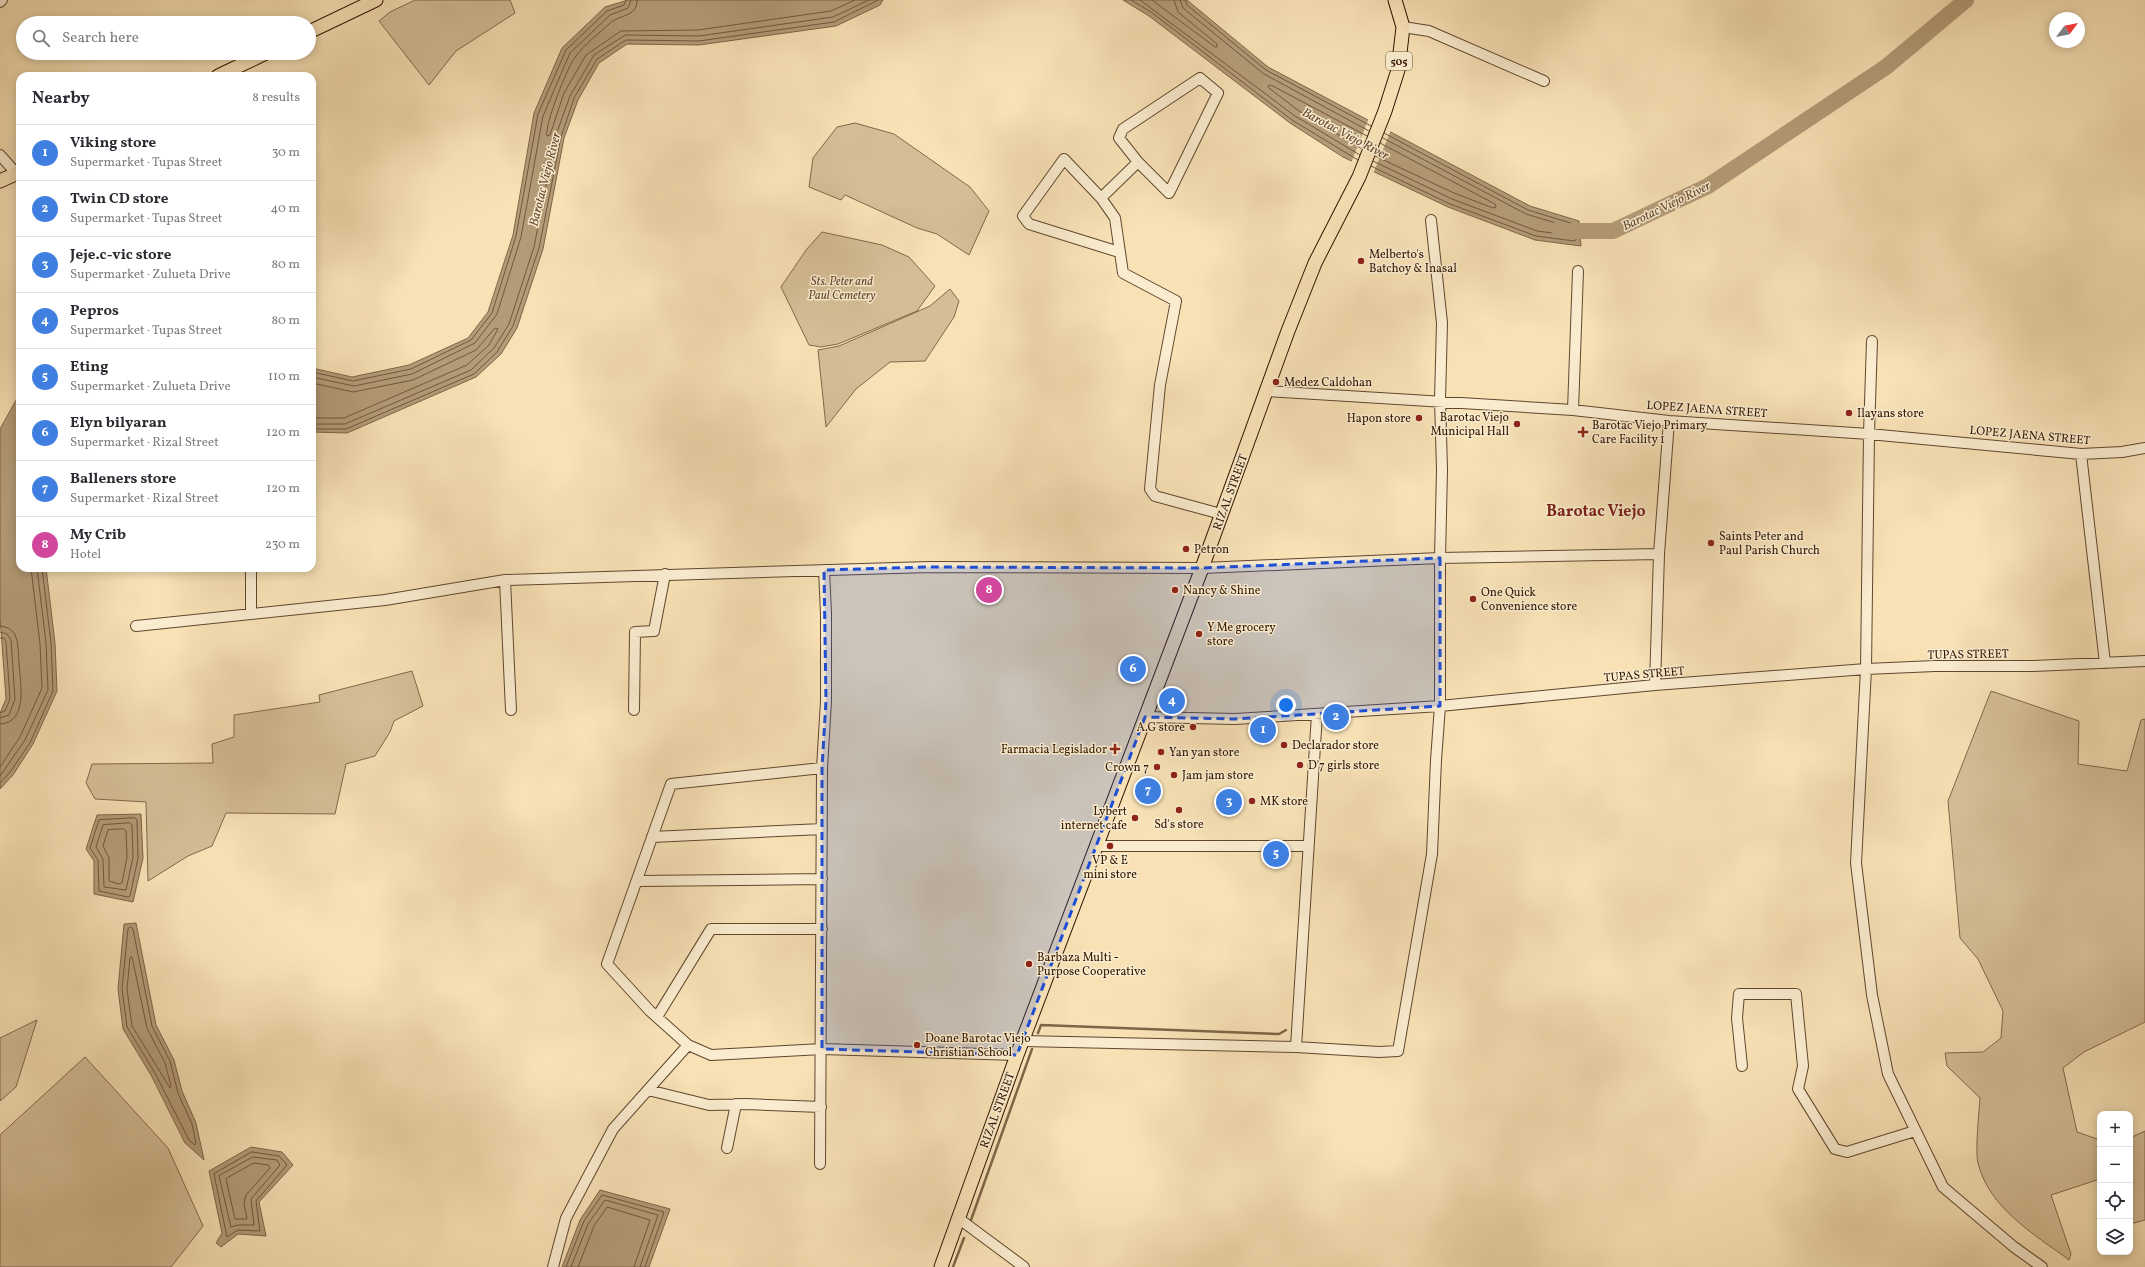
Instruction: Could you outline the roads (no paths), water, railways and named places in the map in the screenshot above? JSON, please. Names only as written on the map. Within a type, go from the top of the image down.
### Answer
[{"type":"main road","points":[[316,29],[376,0]]},
{"type":"main road","name":"RIZAL STREET","points":[[941,1267],[1017,1054],[1202,568],[1315,263],[1359,177],[1385,111],[1398,70],[1403,27],[1400,4]]},
{"type":"main road","points":[[226,72],[251,60]]},
{"type":"main road","points":[[0,181],[16,173]]},
{"type":"street","points":[[1403,27],[1429,31],[1544,81]]},
{"type":"street","points":[[1200,78],[1218,93],[1169,193],[1138,162],[1119,138],[1123,129],[1200,78]]},
{"type":"street","points":[[0,155],[16,170]]},
{"type":"street","points":[[1119,252],[1029,224],[1023,216],[1064,159],[1101,198],[1115,218],[1123,273],[1176,301],[1160,386],[1150,489],[1155,496],[1221,514]]},
{"type":"street","points":[[1101,198],[1138,162]]},
{"type":"street","points":[[1023,1041],[1296,1047],[1379,1052],[1398,1051],[1432,854],[1440,706],[1440,558],[1442,470],[1440,400],[1442,323],[1431,220]]},
{"type":"street","points":[[1573,410],[1578,272]]},
{"type":"street","points":[[1872,341],[1868,434],[1866,669],[1856,863],[1872,994],[1888,1074],[1944,1187],[2014,1247],[2042,1267]]},
{"type":"street","name":"LOPEZ JAENA STREET","points":[[1267,391],[1440,400],[1573,410],[1669,420],[1868,434],[2081,454],[2122,452],[2145,448]]},
{"type":"street","points":[[1655,685],[1659,554],[1669,420]]},
{"type":"street","points":[[2081,454],[2106,663]]},
{"type":"street","points":[[136,626],[385,600],[505,580],[929,567],[1202,568],[1440,558],[1659,554]]},
{"type":"street","points":[[820,1164],[822,1050],[822,768],[826,701],[826,614],[824,570]]},
{"type":"street","points":[[251,572],[251,614]]},
{"type":"street","points":[[634,710],[635,632],[654,630],[665,574]]},
{"type":"street","points":[[505,580],[511,710]]},
{"type":"street","name":"TUPAS STREET","points":[[1145,717],[1235,719],[1440,706],[1655,685],[1866,669],[1935,666],[2034,666],[2145,661]]},
{"type":"street","points":[[1296,1047],[1317,714]]},
{"type":"street","points":[[822,768],[671,784],[607,964],[657,1017],[688,1045],[711,1055],[822,1050],[1017,1054]]},
{"type":"street","points":[[652,837],[822,829]]},
{"type":"street","points":[[1096,846],[1308,846]]},
{"type":"street","points":[[637,881],[822,879]]},
{"type":"street","points":[[657,1017],[711,929],[822,929]]},
{"type":"street","points":[[1742,1066],[1737,1018],[1739,994],[1796,994],[1803,1066],[1798,1089],[1835,1149],[1846,1152],[1915,1131]]},
{"type":"street","points":[[553,1267],[566,1218],[614,1129],[688,1045]]},
{"type":"street","points":[[648,1090],[709,1105],[736,1104],[821,1107]]},
{"type":"street","points":[[728,1148],[736,1104]]},
{"type":"street","points":[[958,1218],[1024,1267]]},
{"type":"water","points":[[628,0],[883,0],[880,5],[836,26],[699,45],[627,44],[599,63],[578,100],[564,138],[543,249],[517,328],[501,354],[476,377],[347,433],[316,432],[316,369],[352,377],[409,365],[468,338],[488,312],[513,235],[534,113],[562,48],[605,7]]},
{"type":"water","points":[[1123,0],[1187,0],[1268,67],[1530,206],[1579,221],[1581,246],[1535,240],[1448,207],[1343,157],[1290,123],[1149,16]]},
{"type":"water","points":[[16,400],[16,572],[46,572],[55,643],[57,691],[33,744],[13,775],[0,789],[0,713],[6,699],[0,616],[0,429]]},
{"type":"water","points":[[141,814],[143,858],[133,902],[94,894],[94,861],[86,849],[97,815]]},
{"type":"water","points":[[136,923],[156,1025],[174,1060],[182,1091],[196,1123],[204,1160],[185,1143],[151,1075],[123,1029],[118,989],[124,924]]},
{"type":"water","points":[[251,1147],[282,1152],[293,1165],[259,1202],[266,1236],[238,1234],[221,1247],[216,1243],[222,1233],[209,1171]]},
{"type":"water","points":[[600,1190],[670,1209],[649,1267],[562,1267],[580,1220]]},
{"type":"waterway","name":"Barotac Viejo River","points":[[1559,229],[1565,231],[1613,231],[1708,186],[1886,67],[1966,0]]},
{"type":"waterway","points":[[1038,1033],[1041,1025],[1279,1034],[1286,1030]]},
{"type":"waterway","points":[[971,1220],[1032,1049]]},
{"type":"waterway","points":[[953,1267],[964,1238]]},
{"type":"place","name":"Melberto's Batchoy & Inasal","points":[[1361,261]]},
{"type":"place","name":"Medez Caldohan","points":[[1276,382]]},
{"type":"place","name":"Ilayans store","points":[[1849,413]]},
{"type":"place","name":"Hapon store","points":[[1419,418]]},
{"type":"place","name":"Barotac Viejo Municipal Hall","points":[[1517,424]]},
{"type":"place","name":"Barotac Viejo Primary Care Facility 1","points":[[1583,432]]},
{"type":"place","name":"Saints Peter and Paul Parish Church","points":[[1711,543]]},
{"type":"place","name":"Petron","points":[[1186,549]]},
{"type":"place","name":"My Crib","points":[[989,590]]},
{"type":"place","name":"Nancy & Shine","points":[[1175,590]]},
{"type":"place","name":"One Quick Convenience store","points":[[1473,599]]},
{"type":"place","name":"Y Me grocery store","points":[[1199,634]]},
{"type":"place","name":"Elyn bilyaran","points":[[1133,669]]},
{"type":"place","name":"Pepros","points":[[1172,701]]},
{"type":"place","name":"Twin CD store","points":[[1336,717]]},
{"type":"place","name":"A.G store","points":[[1193,727]]},
{"type":"place","name":"Viking store","points":[[1263,730]]},
{"type":"place","name":"Declarador store","points":[[1284,745]]},
{"type":"place","name":"Farmacia Legislador","points":[[1115,749]]},
{"type":"place","name":"Yan yan store","points":[[1161,752]]},
{"type":"place","name":"D'7 girls store","points":[[1300,765]]},
{"type":"place","name":"Crown 7","points":[[1157,767]]},
{"type":"place","name":"Jam jam store","points":[[1174,775]]},
{"type":"place","name":"Balleners store","points":[[1148,791]]},
{"type":"place","name":"MK store","points":[[1252,801]]},
{"type":"place","name":"Jeje.c-vic store","points":[[1229,802]]},
{"type":"place","name":"Sd's store","points":[[1179,810]]},
{"type":"place","name":"Lybert internet cafe","points":[[1135,818]]},
{"type":"place","name":"VP & E mini store","points":[[1110,846]]},
{"type":"place","name":"Eting","points":[[1276,854]]},
{"type":"place","name":"Barbaza Multi - Purpose Cooperative","points":[[1029,964]]},
{"type":"place","name":"Doane Barotac Viejo Christian School","points":[[917,1045]]},
{"type":"district","name":"Barotac Viejo","points":[[1596,510]]},
{"type":"park label","name":"Sts. Peter and Paul Cemetery","points":[[842,288]]}]
